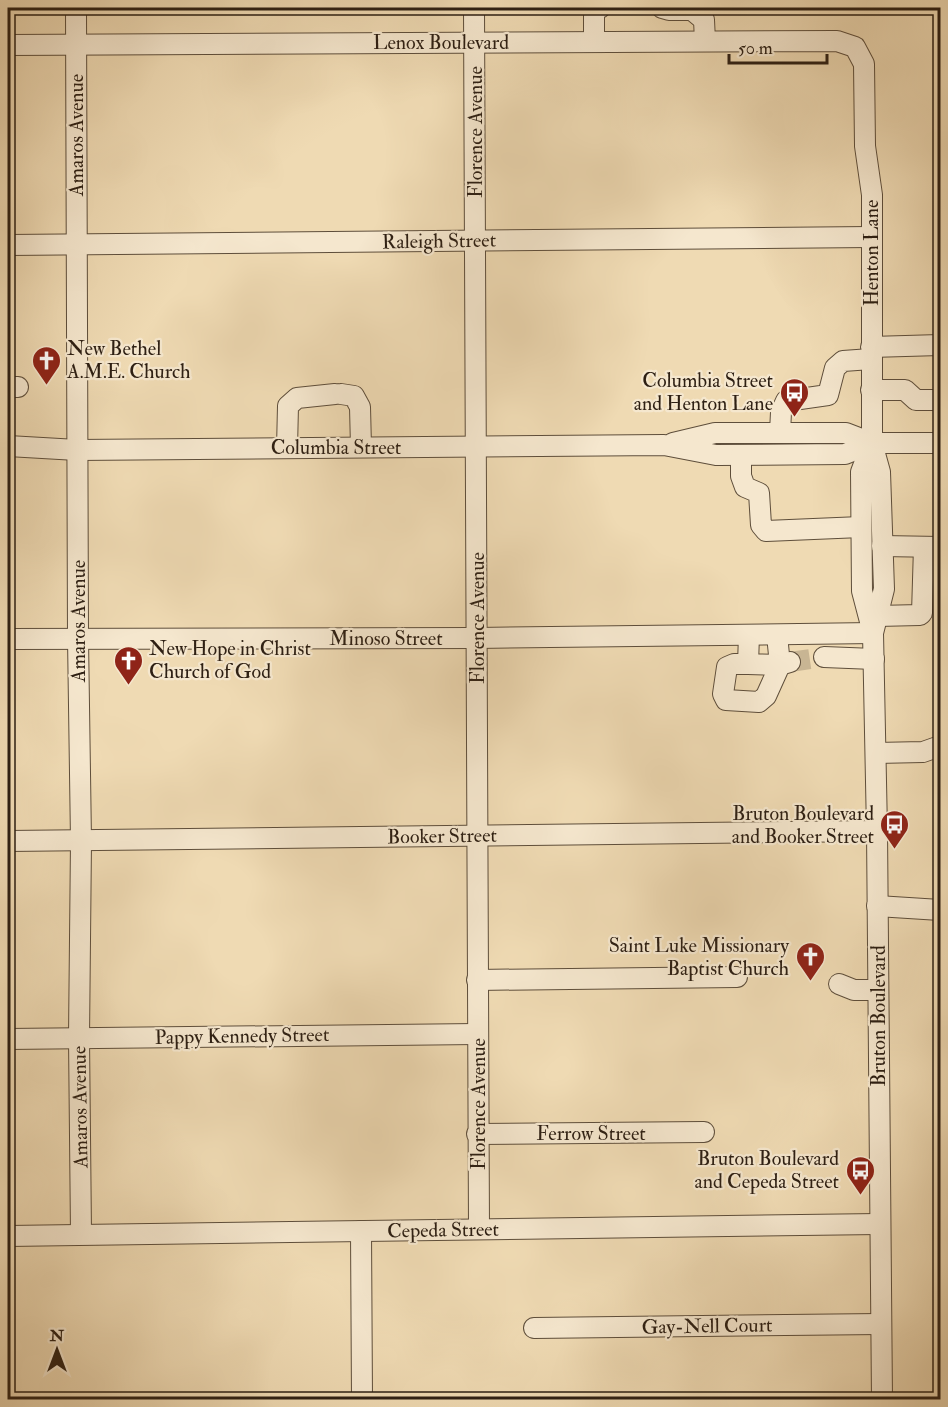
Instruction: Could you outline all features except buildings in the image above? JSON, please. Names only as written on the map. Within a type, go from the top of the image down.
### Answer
[{"type":"street","name":"Amaros Avenue","points":[[76,8],[81,1234]]},
{"type":"street","name":"Florence Avenue","points":[[474,8],[479,1229]]},
{"type":"street","points":[[594,42],[594,17],[596,9],[600,8]]},
{"type":"street","points":[[662,8],[692,10],[704,20],[705,41]]},
{"type":"street","name":"Lenox Boulevard","points":[[8,45],[837,41],[855,47],[864,64]]},
{"type":"street","name":"Henton Lane","points":[[864,64],[865,146],[872,195],[872,442]]},
{"type":"street","name":"Raleigh Street","points":[[8,245],[871,237]]},
{"type":"street","points":[[780,433],[781,412],[786,401],[828,395],[835,368],[843,361],[871,353],[940,345]]},
{"type":"street","points":[[871,390],[900,389],[905,390],[916,400],[940,400]]},
{"type":"street","points":[[287,448],[288,406],[292,400],[338,394],[354,396],[359,403],[361,447]]},
{"type":"street","name":"Columbia Street","points":[[664,445],[715,433],[846,433],[872,442],[940,443]]},
{"type":"street","name":"Columbia Street","points":[[8,446],[77,450],[664,445],[716,455],[741,455],[845,454],[872,442]]},
{"type":"street","name":"Bruton Boulevard","points":[[872,442],[861,472],[862,591],[875,625]]},
{"type":"street","name":"Bruton Boulevard","points":[[872,442],[880,472],[884,589],[875,625],[874,659],[878,831],[882,1400]]},
{"type":"street","points":[[741,455],[741,476],[746,487],[759,493],[761,525],[766,531],[861,527]]},
{"type":"street","points":[[882,546],[932,547]]},
{"type":"street","name":"Minoso Street","points":[[8,639],[749,635],[875,625],[922,613],[932,547]]},
{"type":"street","points":[[777,634],[785,663],[766,696],[759,702],[726,700],[723,693],[726,667],[734,664],[785,663]]},
{"type":"street","points":[[748,664],[749,635]]},
{"type":"street","points":[[824,657],[874,659]]},
{"type":"street","points":[[876,753],[923,752],[940,746]]},
{"type":"street","name":"Booker Street","points":[[8,841],[878,831]]},
{"type":"street","points":[[877,906],[940,910]]},
{"type":"street","points":[[477,980],[737,977]]},
{"type":"street","points":[[838,984],[854,990],[878,990]]},
{"type":"street","name":"Pappy Kennedy Street","points":[[8,1039],[477,1034]]},
{"type":"street","name":"Ferrow Street","points":[[477,1134],[704,1132]]},
{"type":"street","name":"Cepeda Street","points":[[8,1236],[879,1224]]},
{"type":"street","points":[[361,1232],[362,1400]]},
{"type":"street","name":"Gay-Nell Court","points":[[534,1328],[881,1324]]},
{"type":"tunnel","points":[[790,662],[824,657]]},
{"type":"place","name":"New Bethel A.M.E. Church","points":[[46,386]]},
{"type":"place","name":"Columbia Street and Henton Lane","points":[[794,418]]},
{"type":"place","name":"New Hope in Christ Church of God","points":[[128,686]]},
{"type":"place","name":"Bruton Boulevard and Booker Street","points":[[895,850]]},
{"type":"place","name":"Saint Luke Missionary Baptist Church","points":[[810,982]]},
{"type":"place","name":"Bruton Boulevard and Cepeda Street","points":[[860,1196]]}]
